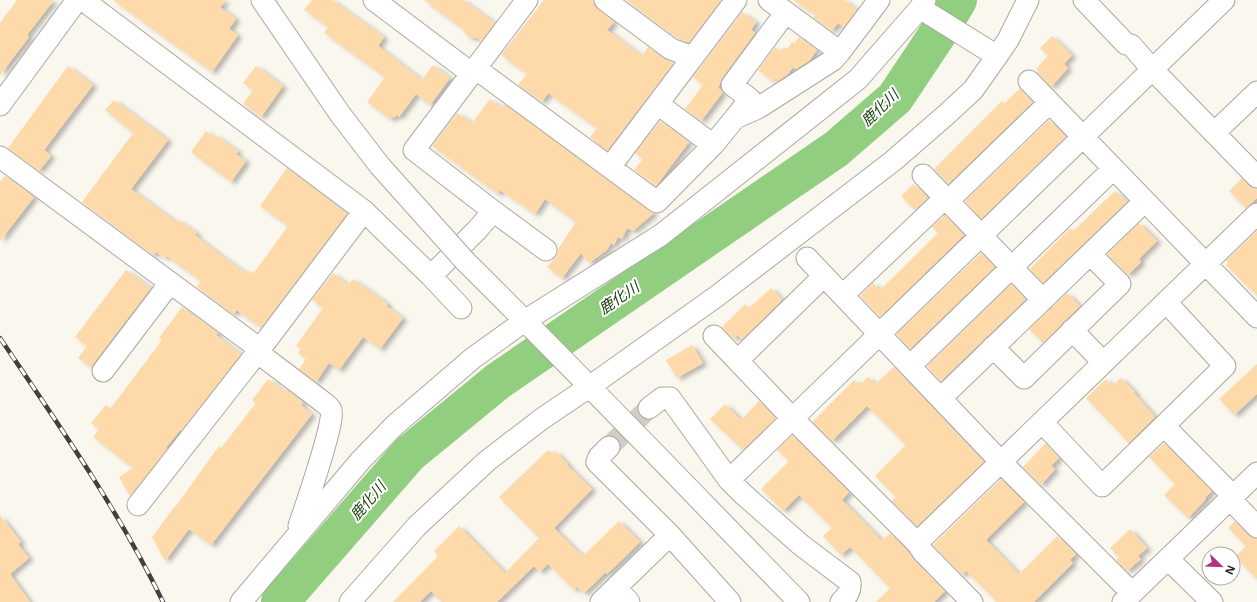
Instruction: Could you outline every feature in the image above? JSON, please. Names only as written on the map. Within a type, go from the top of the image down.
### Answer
[{"type":"street","points":[[3,93],[77,0]]},
{"type":"street","points":[[83,0],[364,211],[462,308]]},
{"type":"street","points":[[262,0],[340,114],[380,166],[465,261],[528,323],[799,602]]},
{"type":"street","points":[[374,0],[657,202],[713,145],[750,99],[732,85],[786,12]]},
{"type":"street","points":[[527,0],[414,150],[546,250]]},
{"type":"street","points":[[605,0],[671,49],[693,57]]},
{"type":"street","points":[[610,167],[736,0]]},
{"type":"street","points":[[769,0],[840,52]]},
{"type":"street","points":[[735,118],[758,108],[833,60],[879,0]]},
{"type":"street","points":[[350,602],[417,526],[487,461],[586,384],[717,296],[893,162],[973,90],[1008,40],[1028,0]]},
{"type":"street","points":[[729,480],[1224,0]]},
{"type":"street","points":[[1091,2],[1126,44],[1131,45],[1152,69],[1257,177]]},
{"type":"street","points":[[241,602],[360,460],[395,425],[473,358],[667,230],[858,79],[922,4],[997,56]]},
{"type":"street","points":[[1029,81],[1257,317]]},
{"type":"street","points":[[1214,133],[1257,92]]},
{"type":"street","points":[[842,295],[1049,103]]},
{"type":"street","points":[[666,110],[713,145]]},
{"type":"street","points":[[0,156],[170,283],[331,410],[332,418],[327,438],[296,535]]},
{"type":"street","points":[[910,366],[1113,169]]},
{"type":"street","points":[[923,175],[1043,300]]},
{"type":"street","points":[[941,398],[1145,201]]},
{"type":"street","points":[[138,505],[258,351],[364,211]]},
{"type":"street","points":[[431,276],[478,229],[493,211]]},
{"type":"street","points":[[917,543],[1257,214]]},
{"type":"street","points":[[993,347],[1024,378],[1120,284],[1090,254]]},
{"type":"street","points":[[807,258],[941,398],[1127,599],[1257,473]]},
{"type":"street","points":[[738,360],[824,276]]},
{"type":"street","points":[[103,371],[170,283]]},
{"type":"street","points":[[1042,422],[1102,486],[1225,366],[1166,302]]},
{"type":"street","points":[[1072,330],[1103,362]]},
{"type":"street","points":[[714,336],[792,418],[917,543],[923,552],[972,602]]},
{"type":"street","points":[[649,408],[662,398],[670,398],[729,480],[801,545],[850,582],[847,595],[841,602]]},
{"type":"street","points":[[1164,426],[1257,527]]},
{"type":"street","points":[[609,447],[599,457],[597,462],[670,535],[730,602]]},
{"type":"street","points":[[601,602],[623,595],[670,535]]},
{"type":"street","points":[[1168,559],[1212,602]]},
{"type":"building","points":[[17,0],[54,0],[27,35],[29,37],[0,75],[0,23]]},
{"type":"building","points":[[113,0],[226,0],[220,7],[236,19],[229,29],[238,35],[212,72]]},
{"type":"building","points":[[312,0],[332,0],[384,37],[378,46],[422,80],[433,65],[450,78],[430,105],[416,94],[399,117],[397,115],[390,119],[367,102],[385,77],[324,33],[328,27],[304,10]]},
{"type":"building","points":[[424,0],[463,0],[495,23],[481,41],[478,38],[471,38],[465,34],[465,31]]},
{"type":"building","points":[[544,0],[593,0],[594,5],[614,22],[607,30],[642,56],[648,47],[664,59],[674,63],[607,151],[590,137],[597,128],[548,93],[542,102],[518,85],[527,74],[501,55]]},
{"type":"building","points":[[626,0],[721,0],[689,43],[677,38]]},
{"type":"building","points":[[793,0],[844,0],[857,10],[844,27],[838,23],[832,31],[813,17],[815,15]]},
{"type":"building","points":[[742,12],[756,22],[751,30],[755,33],[722,78],[718,88],[723,92],[701,121],[685,109],[703,85],[693,77]]},
{"type":"building","points":[[1052,36],[1072,55],[1064,64],[1068,68],[1051,87],[1036,69],[1048,56],[1040,48]]},
{"type":"building","points":[[799,37],[817,50],[809,61],[796,69],[793,67],[787,75],[775,83],[758,70],[775,47],[780,52],[784,47],[787,49],[792,42],[795,43]]},
{"type":"building","points":[[68,66],[93,85],[44,150],[51,156],[39,171],[8,148]]},
{"type":"building","points":[[256,66],[283,86],[261,117],[243,104],[253,90],[243,83]]},
{"type":"building","points":[[1020,88],[1033,102],[948,184],[934,169],[1002,101],[1004,104]]},
{"type":"building","points":[[490,99],[502,108],[504,104],[654,213],[633,231],[627,228],[622,239],[618,237],[614,245],[611,243],[607,250],[589,263],[581,253],[562,278],[547,267],[556,257],[558,249],[576,222],[545,199],[535,214],[500,190],[498,194],[432,146],[457,113],[472,123]]},
{"type":"building","points":[[114,100],[168,140],[131,189],[176,222],[178,220],[197,233],[195,235],[246,273],[248,270],[253,274],[288,226],[260,206],[287,168],[347,214],[261,328],[237,310],[233,314],[197,287],[201,281],[167,256],[165,258],[156,252],[153,255],[82,202],[133,133],[105,110]]},
{"type":"building","points":[[1049,120],[1066,137],[981,219],[965,201]]},
{"type":"building","points":[[660,121],[689,142],[656,186],[634,170],[643,159],[635,153]]},
{"type":"building","points":[[206,131],[213,137],[215,135],[238,151],[236,154],[246,161],[231,182],[191,152]]},
{"type":"building","points":[[5,176],[34,197],[0,241],[0,182]]},
{"type":"building","points":[[1242,178],[1249,186],[1257,191],[1257,198],[1246,208],[1229,191]]},
{"type":"building","points":[[913,184],[916,187],[917,186],[928,198],[915,210],[901,196]]},
{"type":"building","points":[[1115,191],[1127,202],[1043,283],[1030,269],[1070,228],[1073,231]]},
{"type":"building","points":[[945,215],[964,235],[880,317],[860,296],[873,283],[880,290],[938,233],[932,227]]},
{"type":"building","points":[[1139,223],[1157,241],[1139,259],[1141,262],[1128,275],[1107,254]]},
{"type":"building","points":[[1257,231],[1257,296],[1226,265],[1228,263],[1226,261]]},
{"type":"building","points":[[981,253],[995,267],[910,349],[896,334]]},
{"type":"building","points":[[126,270],[151,288],[93,364],[92,368],[78,358],[87,346],[75,337]]},
{"type":"building","points":[[333,273],[348,285],[353,279],[388,304],[386,306],[403,318],[380,349],[363,337],[339,370],[329,363],[316,382],[299,369],[306,359],[298,353],[301,349],[296,346],[323,308],[312,300]]},
{"type":"building","points":[[1011,284],[1026,299],[941,381],[927,366]]},
{"type":"building","points":[[771,288],[782,300],[742,340],[738,335],[734,339],[722,327],[745,304],[749,308]]},
{"type":"building","points":[[1067,293],[1080,306],[1043,343],[1029,329]]},
{"type":"building","points":[[182,307],[218,333],[216,335],[241,354],[181,431],[180,430],[164,450],[168,448],[130,496],[119,477],[133,468],[93,437],[99,429],[91,423],[106,405],[110,409],[162,340],[159,338]]},
{"type":"building","points":[[692,345],[703,363],[677,378],[666,360]]},
{"type":"building","points":[[1257,364],[1257,394],[1234,415],[1219,399]]},
{"type":"building","points":[[894,367],[984,462],[917,526],[892,501],[896,497],[875,476],[906,445],[867,406],[832,441],[812,422],[854,380],[859,385],[868,377],[875,384]]},
{"type":"building","points":[[1121,378],[1135,392],[1134,393],[1155,417],[1129,443],[1086,398],[1106,379],[1112,386]]},
{"type":"building","points":[[268,379],[284,391],[286,389],[303,402],[301,405],[312,414],[211,545],[189,529],[165,561],[152,537],[219,446],[221,448],[256,403],[252,400]]},
{"type":"building","points":[[759,401],[776,418],[743,450],[710,419],[725,404],[741,420]]},
{"type":"building","points":[[792,435],[849,492],[842,500],[882,541],[890,533],[945,591],[934,602],[876,602],[890,588],[850,547],[841,555],[823,536],[832,528],[799,495],[783,511],[761,489],[789,461],[777,450]]},
{"type":"building","points":[[1046,443],[1059,458],[1051,466],[1055,469],[1041,485],[1023,467]]},
{"type":"building","points":[[1164,443],[1212,491],[1188,518],[1164,495],[1175,484],[1149,457]]},
{"type":"building","points":[[548,450],[553,454],[555,451],[592,489],[554,528],[578,552],[583,556],[619,521],[640,542],[607,574],[606,572],[584,593],[577,587],[574,590],[548,564],[540,572],[534,566],[497,602],[442,602],[431,591],[420,602],[393,602],[438,556],[434,551],[459,526],[505,573],[539,538],[499,497]]},
{"type":"building","points":[[1001,479],[1024,502],[986,540],[1019,574],[1057,536],[1076,554],[1070,560],[1073,563],[1034,602],[997,602],[966,571],[962,575],[933,545]]},
{"type":"building","points":[[0,515],[21,542],[18,544],[29,558],[10,574],[30,602],[0,602]]},
{"type":"building","points":[[1235,521],[1248,535],[1257,539],[1257,579],[1241,563],[1241,551],[1246,546],[1228,528]]},
{"type":"building","points":[[1130,529],[1147,548],[1138,556],[1141,559],[1127,571],[1116,560],[1119,557],[1110,548]]},
{"type":"waterway","name":"鹿化川","points":[[280,602],[409,454],[498,381],[836,149],[895,98],[939,32],[958,0]]},
{"type":"tunnel","points":[[609,447],[649,408]]},
{"type":"railway","points":[[0,338],[107,500],[163,602]]}]
